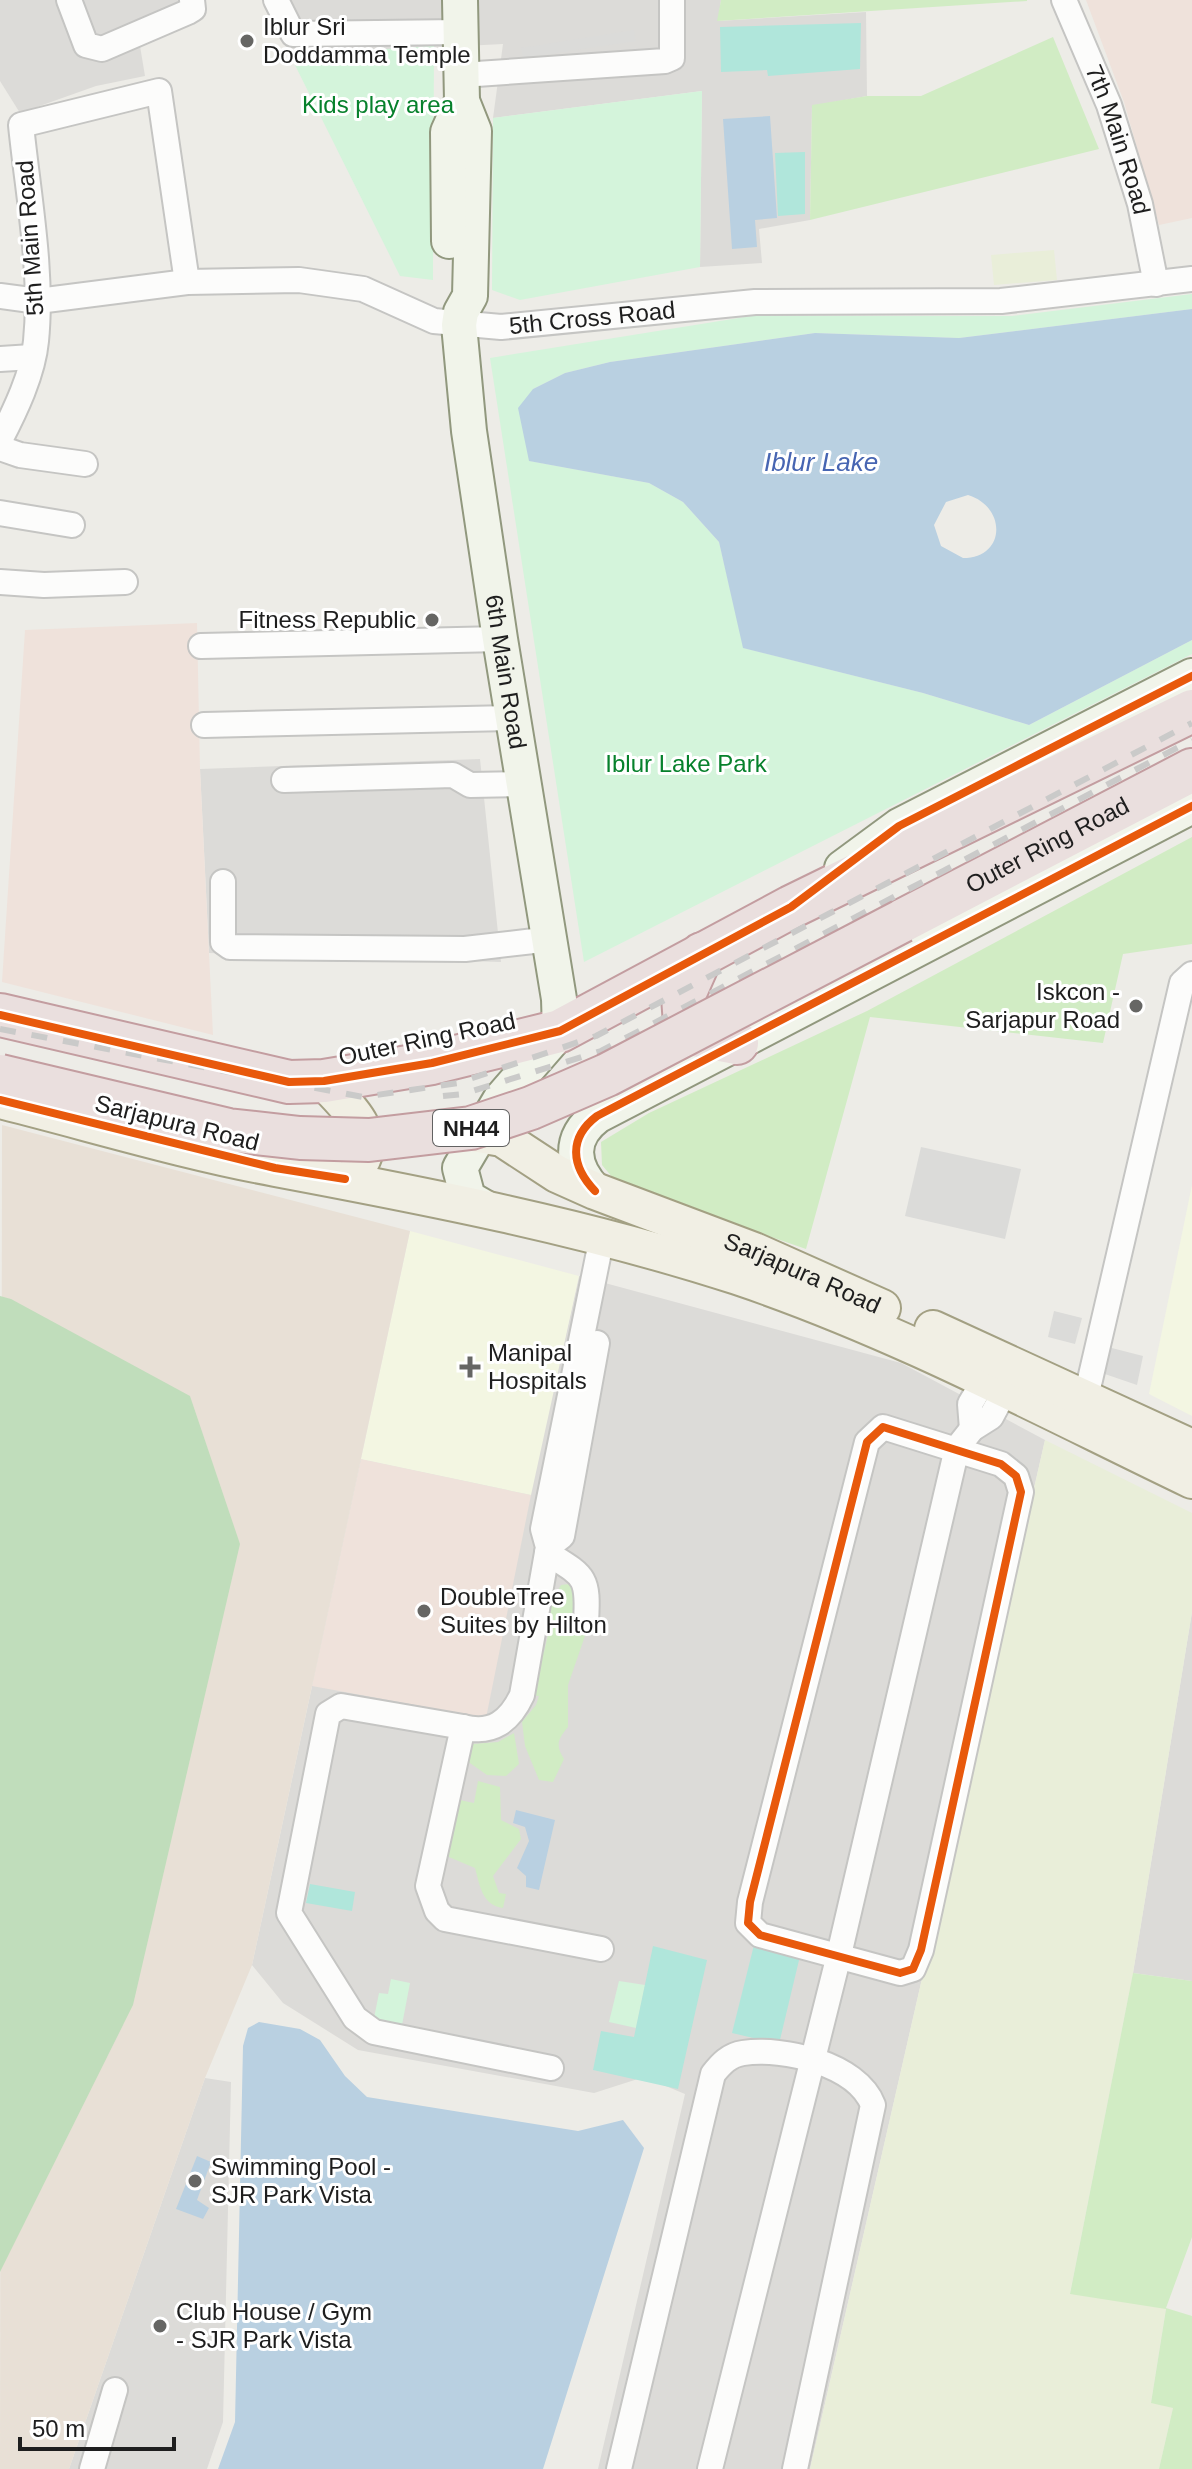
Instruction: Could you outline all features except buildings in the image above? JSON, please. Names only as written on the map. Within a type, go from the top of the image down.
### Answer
[{"type":"highway","name":"Outer Ring Road","points":[[0,1015],[289,1082],[324,1081],[432,1063],[560,1031],[791,907],[1192,711]]},
{"type":"highway","name":"Outer Ring Road","points":[[0,1076],[228,1130],[300,1138],[369,1140],[471,1128],[531,1108],[607,1075],[1192,770]]},
{"type":"highway","points":[[702,954],[683,997],[685,1024],[695,1035],[737,1043]]},
{"type":"main road","points":[[324,1081],[359,1120],[365,1149],[363,1160],[345,1179]]},
{"type":"main road","name":"Sarjapura Road","points":[[0,1100],[275,1168],[345,1179],[525,1218],[739,1277],[996,1384],[1192,1480]]},
{"type":"main road","name":"Sarjapura Road","points":[[359,1120],[387,1128],[480,1132],[502,1138],[557,1174],[754,1251],[1086,1397],[1192,1448]]},
{"type":"main road","points":[[525,1218],[517,1190],[520,1183],[533,1174],[557,1174]]},
{"type":"street","points":[[69,0],[86,45],[102,49],[188,12],[193,9],[192,0]]},
{"type":"street","points":[[276,0],[293,34],[460,16]]},
{"type":"street","points":[[462,88],[665,61],[672,58],[672,0]]},
{"type":"street","name":"7th Main Road","points":[[1064,0],[1109,105],[1140,204],[1156,284]]},
{"type":"street","name":"6th Main Road","points":[[460,16],[462,88],[474,131],[470,296],[460,319],[469,431],[500,639],[551,939],[560,1031]]},
{"type":"street","name":"5th Main Road","points":[[0,439],[32,357],[38,301],[21,125],[159,91],[187,282]]},
{"type":"street","name":"5th Cross Road","points":[[0,296],[38,301],[187,282],[299,280],[363,289],[434,321],[460,319],[501,327],[755,302],[1001,301],[1192,279]]},
{"type":"street","points":[[0,359],[32,357]]},
{"type":"street","points":[[0,448],[20,455],[85,464]]},
{"type":"street","points":[[0,513],[72,525]]},
{"type":"street","points":[[0,582],[44,585],[125,582]]},
{"type":"street","points":[[201,646],[500,639]]},
{"type":"street","points":[[791,907],[899,826],[1192,676]]},
{"type":"street","points":[[204,725],[513,718]]},
{"type":"street","points":[[284,780],[453,775],[470,785],[524,784]]},
{"type":"street","points":[[595,1191],[578,1170],[575,1156],[575,1145],[585,1125],[1192,806]]},
{"type":"street","points":[[223,882],[223,942],[230,947],[465,949],[551,939]]},
{"type":"street","points":[[1086,1397],[1182,983],[1192,974]]},
{"type":"street","points":[[487,1209],[468,1198],[460,1168],[500,1100],[560,1031]]},
{"type":"street","points":[[298,1797],[312,1731],[328,1714],[341,1706],[480,1732],[491,1730],[516,1708],[522,1695],[548,1550],[562,1536],[609,1239]]},
{"type":"street","points":[[710,2469],[965,1438],[991,1417],[996,1384]]},
{"type":"street","points":[[883,1427],[965,1438],[1016,1476],[1021,1492],[1020,1509],[921,1950],[913,1969],[900,1973],[838,1959],[760,1935],[748,1923],[750,1902],[867,1442],[883,1427]]},
{"type":"street","points":[[548,1550],[585,1579],[588,1588],[586,1621]]},
{"type":"street","points":[[328,1714],[289,1913],[355,2018],[374,2032],[551,2068]]},
{"type":"street","points":[[463,1727],[428,1886],[437,1911],[445,1919],[601,1949]]},
{"type":"street","points":[[289,1913],[278,1919],[278,1927],[329,2003]]},
{"type":"street","points":[[619,2469],[713,2074],[723,2061],[742,2053],[776,2054],[813,2061],[845,2074],[868,2091],[873,2105],[795,2469]]},
{"type":"street","points":[[92,2469],[115,2390]]},
{"type":"shaded area","points":[[0,0],[200,0],[206,15],[139,40],[145,76],[96,86],[20,113],[0,81]]},
{"type":"shaded area","points":[[263,0],[721,0],[718,21],[866,12],[867,96],[812,106],[810,220],[759,229],[762,263],[700,267],[702,91],[493,118],[503,44],[290,55]]},
{"type":"shaded area","points":[[1086,0],[1192,0],[1192,218],[1159,225],[1124,102]]},
{"type":"shaded area","points":[[861,23],[860,69],[768,76],[767,70],[721,72],[720,27]]},
{"type":"shaded area","points":[[634,30],[636,41],[523,58],[521,48]]},
{"type":"shaded area","points":[[805,152],[805,214],[778,216],[775,153]]},
{"type":"shaded area","points":[[1054,250],[1057,280],[994,285],[991,255]]},
{"type":"shaded area","points":[[197,623],[200,769],[213,1035],[2,982],[25,630]]},
{"type":"shaded area","points":[[480,759],[501,962],[209,953],[200,769]]},
{"type":"shaded area","points":[[2,1125],[410,1231],[252,1965],[205,2078],[69,2469],[0,2469]]},
{"type":"shaded area","points":[[921,1147],[1021,1169],[1005,1239],[905,1216]]},
{"type":"shaded area","points":[[1192,1185],[1192,1416],[1149,1394]]},
{"type":"shaded area","name":"Manipal Hospitals","points":[[410,1231],[579,1276],[531,1495],[361,1459]]},
{"type":"shaded area","points":[[579,1276],[901,1363],[1045,1440],[810,2469],[598,2469],[685,2094],[644,2077],[594,2093],[358,2050],[283,2003],[252,1965],[361,1459],[530,1494]]},
{"type":"shaded area","points":[[1054,1311],[1082,1318],[1075,1344],[1048,1337]]},
{"type":"shaded area","points":[[1104,1346],[1143,1356],[1137,1385],[1099,1372]]},
{"type":"shaded area","points":[[1045,1440],[1192,1513],[1192,1612],[1133,1973],[1070,2293],[1166,2308],[1151,2402],[1173,2408],[1159,2469],[810,2469]]},
{"type":"shaded area","points":[[361,1459],[531,1495],[486,1718],[312,1686]]},
{"type":"shaded area","points":[[1192,1612],[1192,1981],[1133,1973]]},
{"type":"shaded area","points":[[310,1884],[355,1892],[352,1911],[306,1903]]},
{"type":"shaded area","points":[[754,1945],[800,1956],[779,2044],[732,2033]]},
{"type":"shaded area","points":[[653,1946],[707,1960],[678,2089],[593,2070],[601,2031],[634,2037]]},
{"type":"shaded area","points":[[205,2078],[231,2082],[223,2422],[207,2469],[69,2469]]},
{"type":"green space","points":[[721,0],[1027,0],[1027,1],[717,21]]},
{"type":"green space","points":[[1053,37],[1099,149],[810,220],[812,105],[867,96],[921,96]]},
{"type":"green space","name":"Kids play area","points":[[434,46],[433,280],[400,276],[290,55]]},
{"type":"green space","points":[[702,91],[700,267],[520,300],[492,290],[493,118]]},
{"type":"green space","name":"Iblur Lake Park","points":[[1192,294],[1192,309],[959,338],[815,333],[610,362],[565,373],[533,389],[530,461],[649,483],[683,502],[719,542],[744,648],[923,693],[1029,725],[1192,640],[1192,654],[584,962],[490,358],[751,316],[1012,316]]},
{"type":"green space","points":[[1192,837],[1192,944],[1123,954],[1103,1043],[870,1017],[806,1249],[618,1184],[602,1165],[601,1142],[649,1113],[867,1011]]},
{"type":"green space","points":[[0,1296],[11,1299],[190,1396],[240,1544],[133,2005],[0,2272]]},
{"type":"green space","points":[[578,1583],[577,1619],[586,1633],[568,1685],[568,1727],[559,1746],[564,1759],[553,1782],[539,1780],[525,1746],[522,1722],[536,1705],[539,1696],[530,1695],[535,1654],[544,1652],[550,1626],[547,1610],[561,1585]]},
{"type":"green space","points":[[514,1733],[519,1764],[506,1776],[487,1775],[467,1761],[467,1751],[473,1744],[498,1742]]},
{"type":"green space","points":[[478,1781],[500,1787],[501,1820],[519,1829],[521,1839],[493,1876],[499,1893],[506,1894],[503,1908],[486,1899],[475,1868],[444,1855],[455,1799],[474,1803]]},
{"type":"green space","points":[[1133,1973],[1192,1981],[1192,2237],[1166,2308],[1192,2316],[1192,2469],[1159,2469],[1173,2408],[1151,2403],[1166,2309],[1070,2294]]},
{"type":"green space","points":[[391,1979],[410,1983],[402,2025],[374,2018],[379,1993],[388,1994]]},
{"type":"green space","points":[[619,1981],[645,1985],[636,2028],[609,2022]]},
{"type":"water","points":[[770,116],[777,218],[755,220],[757,247],[732,249],[723,119]]},
{"type":"water","name":"Iblur Lake","points":[[1192,309],[1192,640],[1029,725],[923,693],[743,648],[719,542],[683,502],[649,483],[529,461],[518,408],[533,389],[565,373],[610,362],[815,333],[959,338]],"holes":[[[968,495],[981,501],[995,520],[994,541],[987,550],[977,556],[963,558],[941,546],[934,525],[946,502]]]},
{"type":"water","points":[[516,1810],[555,1820],[539,1890],[526,1887],[526,1876],[517,1868],[529,1841],[525,1827],[513,1823]]},
{"type":"water","points":[[259,2022],[300,2029],[320,2040],[345,2076],[367,2097],[578,2131],[623,2120],[644,2148],[543,2469],[218,2469],[235,2422],[243,2046],[248,2028]]},
{"type":"water","name":"Swimming Pool - SJR Park Vista","points":[[197,2156],[211,2162],[197,2200],[209,2208],[203,2219],[176,2209]]},
{"type":"railway","points":[[0,1029],[363,1097],[458,1083],[596,1036],[1192,723]]},
{"type":"railway","points":[[443,1096],[463,1094],[601,1051],[1192,740]]},
{"type":"cycle path","points":[[0,1015],[289,1082],[324,1081],[432,1063],[560,1031],[791,907],[899,826],[1192,676]]},
{"type":"cycle path","points":[[595,1191],[581,1172],[576,1152],[581,1133],[597,1116],[1192,806]]},
{"type":"cycle path","points":[[0,1100],[275,1168],[345,1179]]},
{"type":"cycle path","points":[[883,1427],[1001,1464],[1016,1476],[1021,1492],[921,1950],[913,1969],[900,1973],[760,1935],[748,1923],[750,1902],[867,1442],[883,1427]]},
{"type":"place","name":"Iblur Sri Doddamma Temple","points":[[247,41]]},
{"type":"place","name":"Fitness Republic","points":[[432,620]]},
{"type":"place","name":"Iskcon - Sarjapur Road","points":[[1136,1006]]},
{"type":"place","name":"Manipal Hospitals","points":[[470,1367]]},
{"type":"place","name":"DoubleTree Suites by Hilton","points":[[424,1611]]},
{"type":"place","name":"Swimming Pool - SJR Park Vista","points":[[195,2181]]},
{"type":"place","name":"Club House / Gym - SJR Park Vista","points":[[160,2326]]}]
